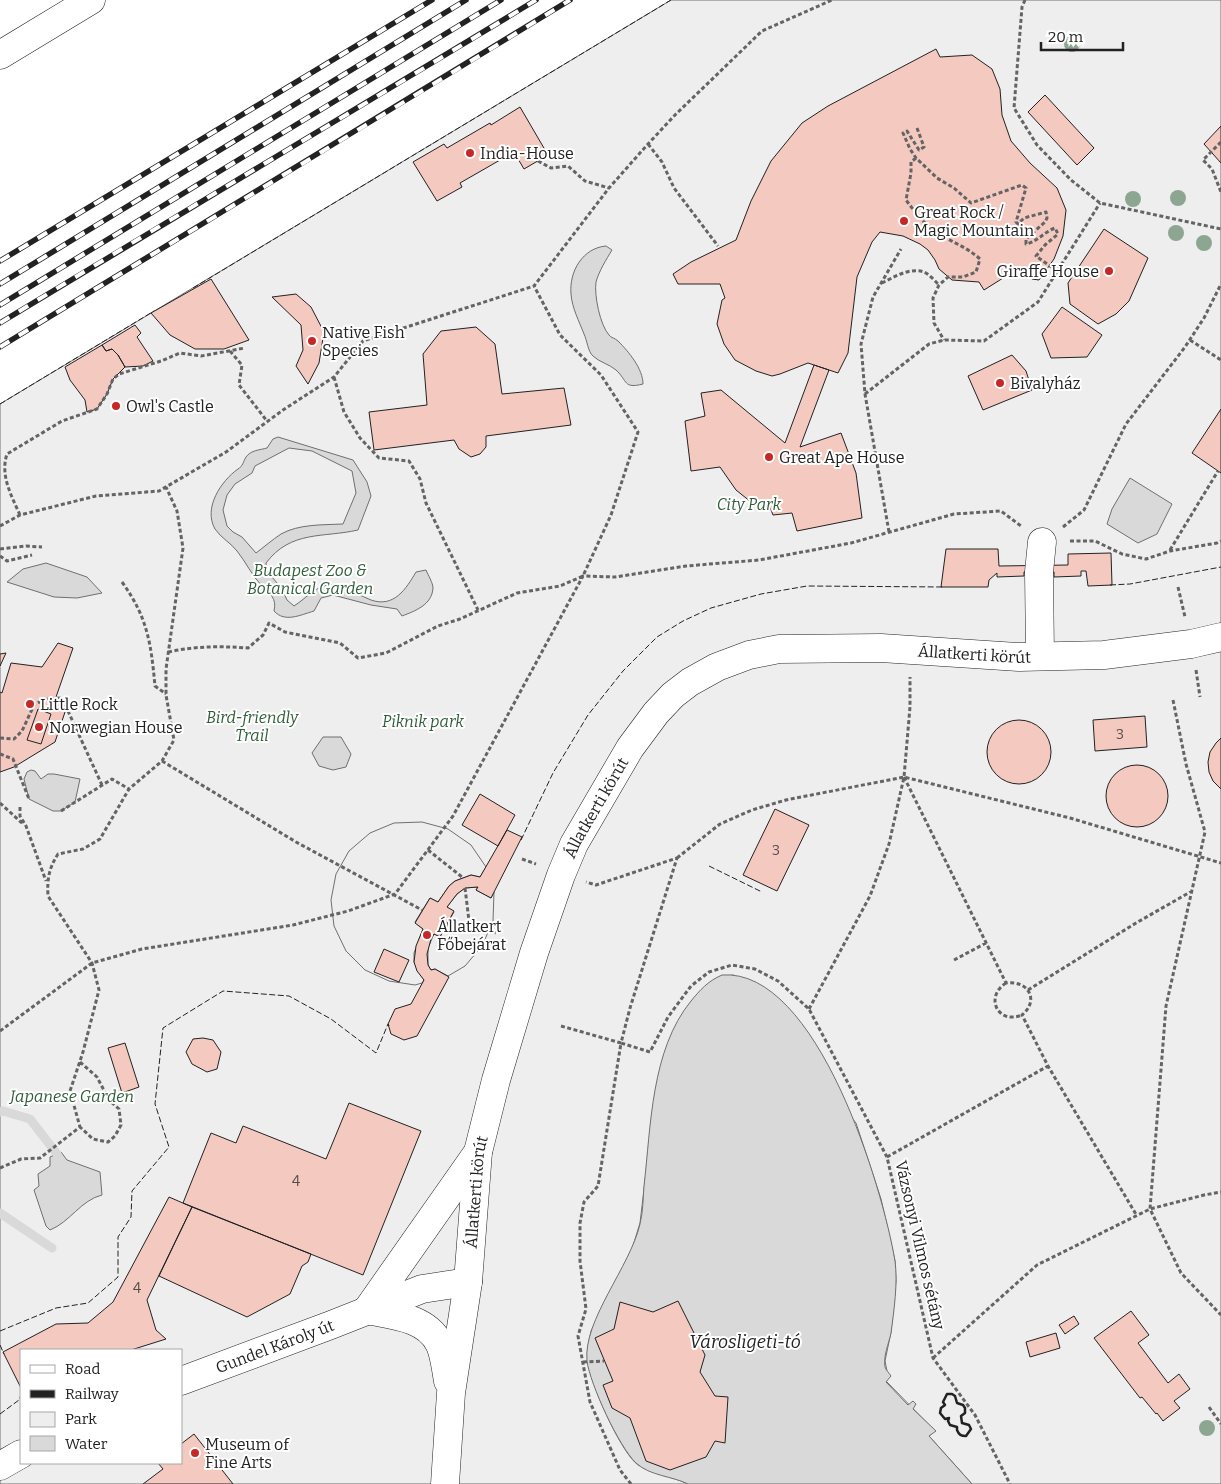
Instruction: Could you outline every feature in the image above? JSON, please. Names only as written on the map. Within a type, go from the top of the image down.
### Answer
[{"type":"street","points":[[0,55],[91,0]]},
{"type":"street","points":[[1040,656],[1042,542]]},
{"type":"street","name":"Állatkerti körút","points":[[445,1484],[451,1393],[468,1282],[478,1152],[496,1080],[534,954],[561,875],[574,844],[630,748],[656,713],[673,695],[690,682],[725,664],[749,655],[779,649],[838,647],[1019,657],[1104,655],[1191,644],[1221,637]]},
{"type":"street","points":[[451,1393],[439,1343],[429,1331],[413,1320],[367,1310],[478,1152]]},
{"type":"street","name":"Gundel Károly út","points":[[182,1381],[422,1289],[468,1282]]},
{"type":"street","points":[[0,1466],[20,1455]]},
{"type":"path","points":[[0,526],[20,515],[96,496],[159,491],[226,452],[334,377],[363,341],[534,286],[609,188],[648,144],[675,115],[762,31],[832,0]]},
{"type":"path","points":[[1025,0],[1022,7],[1014,108],[1037,145],[1070,180],[1100,203],[1221,229]]},
{"type":"path","points":[[917,128],[924,147],[919,150],[907,131],[903,132],[916,158],[937,178],[954,188],[971,203],[1022,185],[1026,188],[1016,222],[1018,224],[1024,218],[1046,212],[1047,218],[1026,239],[1026,244],[1032,243],[1055,228],[1058,234],[1036,256],[1057,271]]},
{"type":"path","points":[[1221,142],[1203,160],[1212,169],[1221,192]]},
{"type":"path","points":[[648,144],[662,162],[674,188],[718,246]]},
{"type":"path","points":[[916,158],[911,162],[906,200],[919,218],[934,231],[971,250],[980,259],[976,272],[963,276],[948,277],[939,285],[933,298],[934,323],[944,340]]},
{"type":"path","points":[[538,160],[551,168],[568,166],[585,181],[609,188]]},
{"type":"path","points":[[865,394],[929,344],[944,340],[984,341],[1038,302],[1100,203]]},
{"type":"path","points":[[889,532],[865,394],[861,344],[873,297],[901,250]]},
{"type":"path","points":[[881,284],[912,271],[925,272],[939,285]]},
{"type":"path","points":[[1042,542],[1084,510],[1126,424],[1190,340],[1204,318],[1221,284]]},
{"type":"path","points":[[0,1032],[92,963],[142,949],[293,926],[348,911],[395,894],[453,816],[583,576],[611,515],[638,432],[601,375],[560,335],[534,286]]},
{"type":"path","points":[[1190,340],[1221,360]]},
{"type":"path","points":[[20,515],[1,473],[2,463],[7,454],[62,420],[97,409],[107,394],[113,379],[119,374],[180,353],[201,356],[245,348]]},
{"type":"path","points":[[230,351],[242,365],[240,385],[267,422]]},
{"type":"path","points":[[334,377],[344,412],[360,438],[379,458],[409,461],[420,479],[426,503],[478,610]]},
{"type":"path","points":[[1170,551],[1218,472]]},
{"type":"path","points":[[80,1062],[97,1077],[109,1100],[119,1109],[121,1125],[115,1136],[108,1142],[93,1139],[80,1127],[70,1091],[80,1062],[99,990],[92,963],[48,896],[47,884],[49,867],[58,854],[83,849],[100,839],[129,789],[162,761],[174,740],[166,695],[168,652],[183,548],[177,511],[166,487]]},
{"type":"path","points":[[168,652],[219,646],[248,648],[263,635],[269,623],[286,632],[340,643],[358,658],[386,653],[438,626],[460,619],[517,592],[560,586],[583,576],[615,577],[686,566],[759,560],[851,543],[954,514],[1001,511],[1042,542],[1095,541],[1122,554],[1146,559],[1170,551],[1217,544],[1221,541]]},
{"type":"path","points":[[0,549],[26,546],[42,547]]},
{"type":"path","points":[[0,556],[7,561],[32,555]]},
{"type":"path","points":[[122,582],[144,620],[150,640],[155,686],[166,695]]},
{"type":"path","points":[[561,1026],[650,1052],[668,1017],[691,986],[709,972],[732,965],[755,969],[778,981],[809,1008],[870,896],[889,844],[904,777],[910,707],[910,650]]},
{"type":"path","points":[[0,738],[14,739],[22,731],[34,705],[45,699],[62,698],[102,785]]},
{"type":"path","points":[[1173,700],[1186,764],[1205,832],[1166,1006],[1150,1209],[1181,1273],[1221,1315]]},
{"type":"path","points":[[0,754],[13,760],[28,799]]},
{"type":"path","points":[[162,761],[296,842],[422,910]]},
{"type":"path","points":[[904,777],[1006,983]]},
{"type":"path","points":[[522,858],[561,875],[596,885],[677,858],[720,824],[752,810],[786,800],[904,777],[1070,818],[1221,863]]},
{"type":"path","points":[[61,811],[112,779],[129,789]]},
{"type":"path","points":[[0,803],[26,826]]},
{"type":"path","points":[[20,807],[20,816],[26,826],[47,884]]},
{"type":"path","points":[[428,850],[462,877]]},
{"type":"path","points":[[631,1484],[620,1470],[590,1402],[578,1336],[586,1309],[580,1261],[580,1223],[584,1202],[598,1186],[621,1043],[630,1008],[677,858]]},
{"type":"path","points":[[465,888],[470,929]]},
{"type":"path","points":[[1028,990],[1136,923],[1192,891]]},
{"type":"path","points":[[447,925],[497,933]]},
{"type":"path","points":[[954,960],[986,943]]},
{"type":"path","points":[[1006,983],[1019,983],[1028,990],[1030,1007],[1022,1015],[1010,1018],[999,1013],[995,1005],[996,993],[999,988],[1006,983]]},
{"type":"path","name":"Vázsonyi Vilmos sétány","points":[[809,1008],[887,1157],[933,1358],[975,1415],[1010,1484]]},
{"type":"path","points":[[1022,1015],[1048,1066],[1137,1216]]},
{"type":"path","points":[[887,1157],[1048,1066]]},
{"type":"path","points":[[0,1168],[21,1159],[40,1158],[80,1127]]},
{"type":"path","points":[[933,1358],[1037,1265],[1150,1209],[1221,1192]]},
{"type":"path","points":[[583,1362],[604,1361]]},
{"type":"path","points":[[1208,1407],[1221,1424]]},
{"type":"green space","name":"City Park","points":[[671,0],[1221,0],[1221,1484],[972,1484],[929,1436],[935,1431],[886,1381],[885,1361],[891,1332],[896,1281],[895,1261],[881,1199],[856,1123],[734,975],[722,976],[713,980],[653,1113],[640,1223],[632,1249],[591,1331],[587,1358],[594,1385],[607,1417],[631,1458],[644,1468],[688,1484],[0,1484],[0,404]]},
{"type":"shaded area","points":[[422,822],[448,829],[471,845],[486,867],[480,877],[471,875],[455,881],[449,886],[438,902],[430,898],[415,922],[423,929],[414,953],[414,962],[424,980],[422,983],[415,985],[389,981],[365,970],[346,951],[334,926],[331,900],[336,874],[349,851],[370,833],[394,823]]},
{"type":"shaded area","points":[[478,887],[476,890],[491,898],[494,892],[493,921],[482,946],[465,966],[448,976],[435,969],[431,970],[428,965],[428,948],[434,934],[440,936],[454,912],[447,907],[457,894],[465,888]]},
{"type":"water","points":[[606,246],[612,250],[596,282],[598,310],[609,335],[627,350],[635,361],[641,372],[643,384],[629,385],[616,370],[591,354],[573,304],[571,285],[575,269],[584,256],[591,251]]},
{"type":"water","points":[[278,437],[353,460],[367,482],[371,496],[358,530],[297,540],[276,552],[266,563],[267,571],[282,589],[287,600],[294,606],[322,586],[329,585],[346,589],[371,600],[386,601],[398,595],[408,585],[416,572],[426,570],[433,588],[430,599],[426,603],[402,616],[397,609],[371,605],[333,595],[321,598],[314,611],[298,616],[283,617],[274,611],[275,603],[272,597],[258,582],[235,548],[215,529],[211,512],[216,496],[226,480],[241,467],[250,453],[267,448],[273,439]],"holes":[[[289,448],[312,451],[352,471],[356,493],[343,524],[295,528],[281,534],[256,553],[242,537],[227,526],[223,510],[227,495],[235,484],[252,473],[255,466]]]},
{"type":"water","points":[[1130,478],[1172,504],[1157,534],[1138,543],[1107,524],[1112,509]]},
{"type":"water","points":[[46,563],[87,577],[102,593],[77,598],[54,597],[7,582],[23,569]]},
{"type":"water","points":[[323,737],[341,737],[351,754],[346,767],[333,770],[319,766],[312,753]]},
{"type":"water","points":[[35,771],[41,779],[48,774],[54,774],[80,779],[75,802],[61,811],[53,811],[29,799],[24,779],[27,772]]},
{"type":"water","name":"Városligeti-tó","points":[[722,975],[756,982],[787,1006],[815,1043],[840,1088],[860,1137],[876,1185],[895,1261],[894,1306],[891,1333],[885,1354],[885,1368],[891,1376],[886,1382],[908,1405],[913,1401],[916,1404],[913,1409],[936,1431],[929,1436],[972,1484],[688,1484],[648,1471],[636,1463],[622,1444],[606,1415],[589,1371],[587,1361],[588,1345],[599,1311],[627,1258],[640,1224],[651,1114],[660,1065],[678,1021],[691,1001],[705,986]]},
{"type":"water","points":[[61,1152],[67,1160],[100,1172],[102,1195],[88,1201],[64,1222],[50,1230],[46,1226],[34,1190],[39,1186],[38,1174],[50,1166],[50,1157]]},
{"type":"building","name":"Great Rock / Magic Mountain","points":[[936,49],[940,57],[972,55],[992,69],[1000,89],[1002,115],[1011,141],[1030,163],[1057,188],[1066,210],[1063,236],[1054,259],[1039,280],[1032,279],[1019,268],[984,290],[979,282],[952,280],[939,269],[928,250],[920,244],[903,236],[880,232],[872,242],[857,277],[848,353],[838,373],[808,363],[772,376],[756,371],[735,360],[724,344],[717,324],[722,300],[725,298],[720,284],[678,284],[673,274],[691,262],[736,240],[751,201],[771,161],[802,123],[828,106]]},
{"type":"building","points":[[1045,95],[1094,148],[1077,165],[1028,112]]},
{"type":"building","name":"India-House","points":[[520,107],[548,155],[524,169],[514,152],[460,183],[462,187],[437,201],[413,162],[444,144],[447,148]]},
{"type":"building","points":[[1221,126],[1221,163],[1204,144]]},
{"type":"building","name":"Giraffe House","points":[[1104,229],[1148,258],[1129,301],[1116,314],[1098,324],[1070,304],[1068,283]]},
{"type":"building","points":[[211,279],[249,340],[224,349],[195,349],[170,335],[151,313]]},
{"type":"building","name":"Native Fish Species","points":[[296,294],[311,307],[324,332],[319,363],[308,384],[296,366],[303,350],[301,325],[272,297]]},
{"type":"building","points":[[1062,307],[1102,335],[1087,357],[1051,358],[1042,334]]},
{"type":"building","points":[[135,325],[141,333],[137,337],[153,361],[143,366],[125,367],[112,349],[106,351],[102,345]]},
{"type":"building","points":[[476,327],[495,344],[502,394],[564,388],[571,425],[486,436],[486,447],[480,454],[471,457],[459,449],[454,440],[374,450],[369,412],[427,405],[423,354],[441,331]]},
{"type":"building","points":[[102,345],[106,351],[112,349],[125,367],[113,379],[107,394],[97,409],[87,412],[85,400],[70,380],[65,367]]},
{"type":"building","name":"Bivalyház","points":[[1012,355],[1026,371],[1032,390],[983,410],[968,376]]},
{"type":"building","name":"Great Ape House","points":[[814,365],[829,370],[800,447],[841,433],[856,473],[862,518],[797,531],[792,513],[773,515],[767,500],[751,502],[736,490],[720,467],[691,471],[685,421],[705,416],[701,393],[721,390],[785,443]]},
{"type":"building","points":[[1221,409],[1221,473],[1192,453]]},
{"type":"building","points":[[946,549],[998,549],[999,566],[1068,565],[1068,554],[1111,553],[1112,585],[1088,586],[1086,571],[1081,571],[1081,576],[1054,577],[1054,572],[1024,572],[1024,576],[997,577],[997,573],[989,580],[988,587],[941,587]]},
{"type":"building","name":"Little Rock","points":[[58,643],[73,648],[55,700],[66,709],[55,742],[14,767],[0,772],[0,692],[2,693],[11,663],[42,667]]},
{"type":"building","points":[[6,653],[0,666],[0,654]]},
{"type":"building","name":"Norwegian House","points":[[38,709],[51,714],[41,744],[27,740]]},
{"type":"building","points":[[1145,716],[1147,747],[1095,751],[1093,720]]},
{"type":"building","points":[[1019,720],[1037,726],[1045,734],[1051,752],[1045,770],[1037,778],[1019,784],[1001,778],[993,770],[987,752],[993,734],[1001,726]]},
{"type":"building","points":[[1221,738],[1221,789],[1213,781],[1209,772],[1208,762],[1210,752]]},
{"type":"building","points":[[1131,765],[1143,765],[1159,774],[1166,784],[1168,796],[1166,808],[1159,818],[1143,827],[1131,827],[1120,822],[1111,813],[1106,802],[1106,790],[1111,779],[1120,770]]},
{"type":"building","points":[[480,794],[515,815],[498,846],[462,825]]},
{"type":"building","points":[[775,809],[809,825],[777,891],[743,875]]},
{"type":"building","name":"Állatkert Főbejárat","points":[[507,830],[522,837],[491,898],[476,890],[478,887],[465,888],[457,894],[447,907],[454,911],[440,937],[434,934],[431,939],[427,954],[428,965],[431,970],[435,969],[449,977],[417,1036],[404,1040],[391,1034],[388,1024],[395,1009],[411,1004],[424,980],[417,971],[414,962],[416,946],[423,929],[415,923],[430,898],[438,902],[449,886],[455,881],[471,875],[480,877]]},
{"type":"building","points":[[384,949],[409,960],[399,982],[374,972]]},
{"type":"building","points":[[193,1039],[213,1040],[221,1052],[217,1069],[207,1072],[192,1064],[186,1052]]},
{"type":"building","points":[[125,1043],[139,1087],[122,1093],[108,1048]]},
{"type":"building","points":[[349,1103],[421,1131],[363,1275],[183,1203],[211,1133],[236,1143],[243,1126],[326,1159]]},
{"type":"building","points":[[169,1197],[192,1207],[147,1300],[156,1330],[166,1339],[134,1349],[20,1349],[20,1386],[3,1352],[56,1324],[88,1323],[113,1302]]},
{"type":"building","points":[[192,1207],[311,1254],[308,1262],[302,1266],[290,1294],[247,1317],[159,1276]]},
{"type":"building","points":[[678,1301],[705,1355],[700,1372],[715,1396],[728,1397],[725,1443],[715,1441],[706,1457],[670,1470],[646,1461],[630,1418],[612,1408],[603,1385],[613,1381],[595,1338],[614,1329],[620,1302],[653,1312]]},
{"type":"building","points":[[1131,1311],[1149,1335],[1138,1343],[1168,1383],[1179,1374],[1190,1389],[1174,1401],[1180,1408],[1163,1421],[1142,1397],[1140,1398],[1094,1338]]},
{"type":"building","points":[[1074,1316],[1079,1324],[1065,1334],[1059,1325]]},
{"type":"building","points":[[1056,1333],[1060,1348],[1030,1357],[1026,1342]]},
{"type":"building","name":"Museum of Fine Arts","points":[[194,1434],[233,1484],[143,1484],[163,1469],[159,1464],[182,1464],[182,1443]]},
{"type":"waterway","points":[[0,1112],[3,1111],[30,1119],[57,1154]]},
{"type":"waterway","points":[[0,1213],[52,1248]]},
{"type":"railway","points":[[0,261],[432,0]]},
{"type":"railway","points":[[0,284],[466,0]]},
{"type":"railway","points":[[0,305],[501,0]]},
{"type":"railway","points":[[0,323],[536,0]]},
{"type":"railway","points":[[0,347],[570,0]]},
{"type":"fence","points":[[193,288],[671,0]]},
{"type":"fence","points":[[0,404],[154,311]]},
{"type":"fence","points":[[1110,585],[1130,584],[1221,567]]},
{"type":"fence","points":[[521,840],[553,773],[588,715],[623,671],[657,637],[683,621],[711,608],[761,594],[807,586],[943,587]]},
{"type":"fence","points":[[709,866],[762,892]]},
{"type":"fence","points":[[0,1331],[56,1308],[88,1303],[118,1277],[118,1237],[131,1217],[132,1191],[169,1147],[155,1104],[163,1028],[223,991],[289,996],[331,1019],[376,1053],[388,1024],[389,1026]]},
{"type":"fence","points":[[0,1345],[4,1354]]},
{"type":"fence","points":[[0,1414],[20,1398]]},
{"type":"wall","points":[[947,1394],[955,1396],[957,1403],[965,1408],[965,1413],[961,1416],[962,1423],[969,1425],[971,1429],[966,1436],[959,1434],[957,1427],[950,1425],[949,1418],[945,1419],[940,1413],[941,1408],[945,1405],[943,1402],[947,1394]]},
{"type":"place","name":"India-House","points":[[470,153]]},
{"type":"place","name":"Great Rock / Magic Mountain","points":[[904,221]]},
{"type":"place","name":"Giraffe House","points":[[1109,271]]},
{"type":"place","name":"Native Fish Species","points":[[312,341]]},
{"type":"place","name":"Bivalyház","points":[[1000,383]]},
{"type":"place","name":"Owl's Castle","points":[[116,406]]},
{"type":"place","name":"Great Ape House","points":[[769,457]]},
{"type":"place","name":"Little Rock","points":[[30,704]]},
{"type":"place","name":"Norwegian House","points":[[39,727]]},
{"type":"place","name":"Állatkert Főbejárat","points":[[427,935]]},
{"type":"place","name":"Museum of Fine Arts","points":[[195,1453]]},
{"type":"park label","name":"Budapest Zoo & Botanical Garden","points":[[310,579]]},
{"type":"park label","name":"Piknik park","points":[[423,721]]},
{"type":"park label","name":"Bird-friendly Trail","points":[[252,726]]},
{"type":"park label","name":"Japanese Garden","points":[[72,1096]]}]
